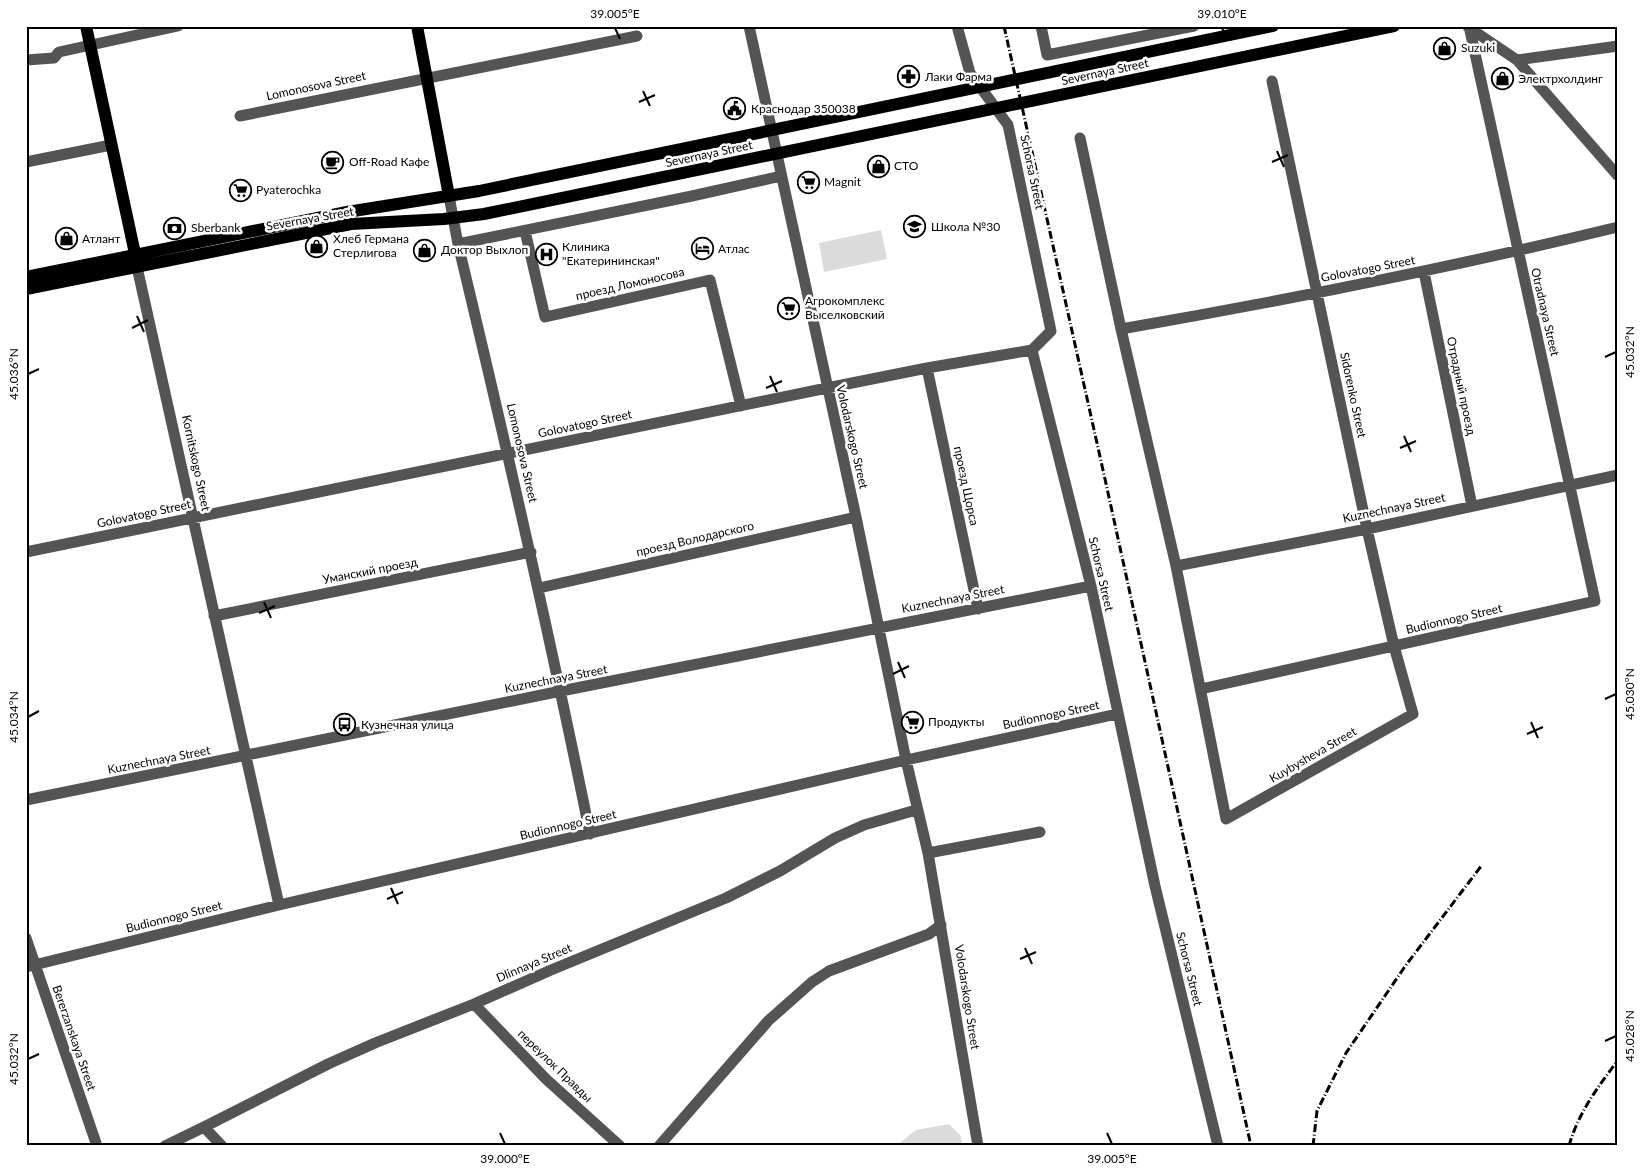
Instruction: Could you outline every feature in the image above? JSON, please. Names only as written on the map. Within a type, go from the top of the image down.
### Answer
[{"type":"main road","name":"Kornitskogo Street","points":[[86,26],[136,261]]},
{"type":"main road","name":"Lomonosova Street","points":[[417,26],[449,196]]},
{"type":"main road","name":"Severnaya Street","points":[[26,289],[136,261],[348,212],[479,191],[1272,26]]},
{"type":"main road","name":"Severnaya Street","points":[[26,278],[350,224],[453,218],[484,214],[1394,26]]},
{"type":"street","points":[[26,60],[54,58],[58,52],[178,26]]},
{"type":"street","name":"Volodarskogo Street","points":[[749,26],[856,517],[916,810],[928,853],[978,1146]]},
{"type":"street","name":"Schorsa Street","points":[[957,26],[970,73],[1008,125],[1051,331],[1032,350],[1091,586],[1157,896],[1218,1146]]},
{"type":"street","points":[[1041,26],[1047,55],[1194,26]]},
{"type":"street","points":[[1468,27],[1517,60],[1618,176]]},
{"type":"street","name":"Otradnaya Street","points":[[1468,27],[1595,601]]},
{"type":"street","name":"Lomonosova Street","points":[[240,116],[637,36]]},
{"type":"street","points":[[1517,60],[1618,46]]},
{"type":"street","name":"Sidorenko Street","points":[[1272,82],[1367,529],[1394,646],[1413,714]]},
{"type":"street","points":[[1080,138],[1121,329],[1176,566],[1201,689]]},
{"type":"street","points":[[26,162],[111,145]]},
{"type":"street","points":[[458,244],[781,176]]},
{"type":"street","name":"Lomonosova Street","points":[[449,196],[458,244],[539,588],[590,834]]},
{"type":"street","name":"Golovatogo Street","points":[[1121,329],[1220,312],[1424,272],[1517,252],[1618,227]]},
{"type":"street","name":"проезд Ломоносова","points":[[526,230],[545,317],[710,280],[741,406]]},
{"type":"street","name":"Kornitskogo Street","points":[[136,261],[194,518],[244,756],[279,905]]},
{"type":"street","name":"Отрадный проезд","points":[[1424,272],[1472,506]]},
{"type":"street","name":"Golovatogo Street","points":[[26,552],[827,388],[1032,350]]},
{"type":"street","name":"проезд Щорса","points":[[927,368],[978,609]]},
{"type":"street","name":"Kuznechnaya Street","points":[[1176,566],[1367,529],[1618,475]]},
{"type":"street","name":"проезд Володарского","points":[[539,588],[856,517]]},
{"type":"street","name":"Уманский проезд","points":[[214,616],[531,552]]},
{"type":"street","name":"Kuznechnaya Street","points":[[26,800],[1091,586]]},
{"type":"street","name":"Budionnogo Street","points":[[1201,689],[1595,601]]},
{"type":"street","name":"Kuybysheva Street","points":[[1201,689],[1226,820],[1413,714]]},
{"type":"street","name":"Budionnogo Street","points":[[30,966],[279,905],[906,760],[1117,714]]},
{"type":"street","name":"Dlinnaya Street","points":[[165,1146],[352,1053],[726,898],[780,871],[836,838],[864,825],[916,810]]},
{"type":"street","points":[[928,853],[1040,832]]},
{"type":"street","points":[[659,1146],[769,1020],[812,982],[829,971],[929,934],[941,925]]},
{"type":"street","name":"Bererzanskaya Street","points":[[26,938],[30,966],[97,1146]]},
{"type":"street","name":"переулок Правды","points":[[474,1004],[546,1079],[620,1146]]},
{"type":"street","points":[[204,1127],[222,1146]]},
{"type":"shaded area","points":[[881,230],[887,259],[824,272],[819,243]]},
{"type":"shaded area","points":[[949,1124],[961,1136],[962,1146],[896,1146],[916,1130]]},
{"type":"railway","points":[[1004,26],[1251,1146]]},
{"type":"railway","points":[[1313,1146],[1317,1111],[1346,1053],[1406,965],[1482,865]]},
{"type":"railway","points":[[1569,1146],[1583,1111],[1618,1060]]},
{"type":"place","name":"Suzuki","points":[[1445,48]]},
{"type":"place","name":"Лаки Фарма","points":[[909,77]]},
{"type":"place","name":"Электрхолдинг","points":[[1502,79]]},
{"type":"place","name":"Краснодар 350038","points":[[735,109]]},
{"type":"place","name":"Off-Road Кафе","points":[[333,162]]},
{"type":"place","name":"СТО","points":[[878,166]]},
{"type":"place","name":"Magnit","points":[[808,182]]},
{"type":"place","name":"Pyaterochka","points":[[240,190]]},
{"type":"place","name":"Школа №30","points":[[915,227]]},
{"type":"place","name":"Sberbank","points":[[175,228]]},
{"type":"place","name":"Атлант","points":[[66,239]]},
{"type":"place","name":"Хлеб Германа Стерлигова","points":[[317,246]]},
{"type":"place","name":"Атлас","points":[[702,249]]},
{"type":"place","name":"Доктор Выхлоп","points":[[425,250]]},
{"type":"place","name":"Клиника \"Екатерининская\"","points":[[546,254]]},
{"type":"place","name":"Агрокомплекс Выселковский","points":[[789,308]]},
{"type":"place","name":"Продукты","points":[[912,722]]},
{"type":"place","name":"Кузнечная улица","points":[[345,725]]}]
